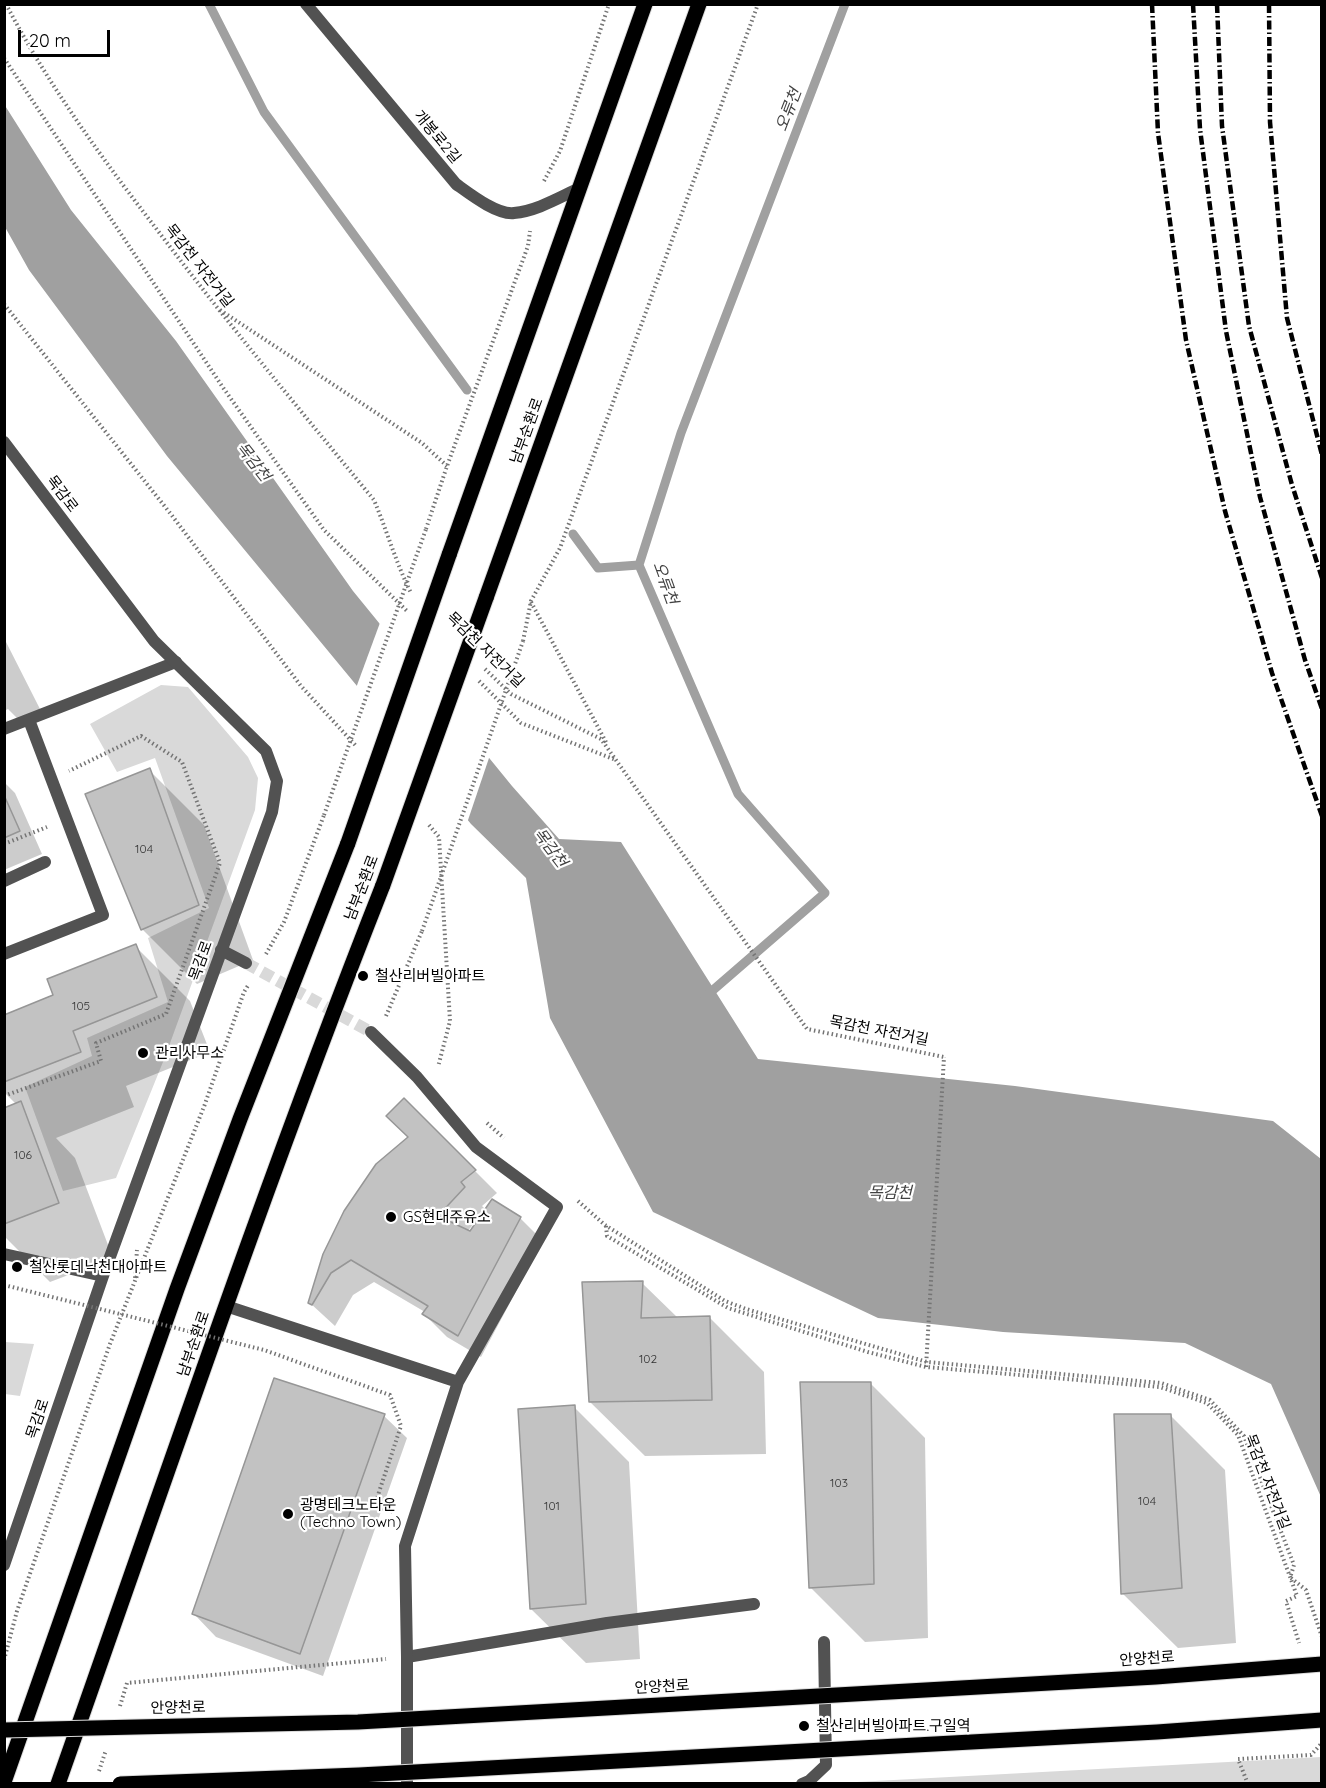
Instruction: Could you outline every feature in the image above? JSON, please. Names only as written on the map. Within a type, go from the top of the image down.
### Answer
[{"type":"main road","name":"남부순환로","points":[[4,1782],[177,1289],[240,1119],[348,843],[645,4]]},
{"type":"main road","name":"남부순환로","points":[[58,1784],[226,1306],[344,983],[383,885],[699,4]]},
{"type":"main road","name":"안양천로","points":[[4,1730],[358,1722],[1156,1677],[1322,1664]]},
{"type":"main road","points":[[120,1784],[359,1775],[1145,1733],[1322,1720]]},
{"type":"street","name":"개봉로2길","points":[[306,4],[456,184],[482,203],[512,214],[534,208],[580,188]]},
{"type":"street","name":"목감로","points":[[4,442],[154,641],[266,751],[277,781],[272,812],[103,1276],[4,1565]]},
{"type":"street","points":[[4,729],[176,662]]},
{"type":"street","points":[[4,954],[103,915],[29,720]]},
{"type":"street","points":[[4,881],[45,862]]},
{"type":"street","points":[[221,950],[246,963]]},
{"type":"street","points":[[371,1032],[417,1077],[476,1147],[557,1208],[458,1382],[405,1546],[407,1784]]},
{"type":"street","points":[[4,1254],[103,1276]]},
{"type":"street","points":[[226,1306],[458,1382]]},
{"type":"street","points":[[407,1657],[607,1623],[754,1604]]},
{"type":"street","points":[[802,1784],[809,1781],[826,1765],[824,1642]]},
{"type":"path","name":"목감천 자전거길","points":[[6,4],[26,43],[113,172],[216,307],[374,500],[399,570],[412,596]]},
{"type":"path","points":[[261,962],[284,922],[324,815],[447,466],[528,246],[534,208],[547,173],[560,151],[609,4]]},
{"type":"path","points":[[385,1018],[422,931],[523,640],[531,602],[560,548],[758,4]]},
{"type":"path","points":[[4,58],[224,389],[324,530],[411,615]]},
{"type":"path","points":[[4,304],[170,513],[301,686],[358,748]]},
{"type":"path","points":[[216,307],[422,443],[447,466]]},
{"type":"path","points":[[531,602],[616,760]]},
{"type":"path","name":"목감천 자전거길","points":[[478,661],[511,694],[601,739],[807,1029],[944,1057],[926,1365]]},
{"type":"path","points":[[470,673],[521,723],[616,760]]},
{"type":"path","points":[[4,1096],[101,1062],[96,1043],[166,1014],[220,863],[182,762],[141,736],[52,779]]},
{"type":"path","points":[[4,844],[67,819]]},
{"type":"path","points":[[423,819],[439,837],[449,998],[450,1021],[437,1068]]},
{"type":"path","points":[[4,1660],[17,1611],[110,1344],[205,1104],[244,992],[250,982]]},
{"type":"path","name":"목감천 자전거길","points":[[926,1365],[725,1301],[605,1226],[608,1236],[728,1308],[868,1352],[926,1365],[1160,1387],[1207,1403],[1238,1435],[1290,1578],[1306,1590],[1322,1637]]},
{"type":"path","points":[[4,1285],[264,1350],[390,1395],[401,1426],[375,1506],[414,1519]]},
{"type":"path","points":[[926,1365],[1161,1383],[1210,1400],[1244,1436],[1294,1565],[1290,1578]]},
{"type":"path","points":[[117,1717],[127,1683],[407,1657]]},
{"type":"path","points":[[99,1772],[110,1739]]},
{"type":"path","points":[[1248,1784],[1238,1759],[1311,1755],[1322,1743]]},
{"type":"shaded area","points":[[161,685],[188,687],[248,757],[258,778],[255,810],[165,1057],[116,1178],[63,1191],[25,1087],[92,1056],[87,1038],[168,1002],[148,938],[209,908],[155,758],[117,772],[90,724]]},
{"type":"shaded area","points":[[5,1342],[34,1344],[20,1396],[5,1394]]},
{"type":"shaded area","points":[[1321,1757],[1321,1783],[838,1783]]},
{"type":"water","name":"목감천","points":[[4,104],[71,210],[176,341],[353,591],[512,786],[559,839],[621,842],[758,1059],[1015,1086],[1273,1121],[1321,1159],[1321,1497],[1271,1384],[1185,1343],[1003,1332],[878,1318],[653,1212],[550,1018],[526,878],[471,824],[167,456],[29,270],[5,227]]},
{"type":"pier","points":[[381,620],[490,755],[467,823],[356,688]]},
{"type":"building","points":[[150,768],[199,905],[141,930],[85,794]]},
{"type":"building","points":[[4,795],[20,831],[4,838]]},
{"type":"building","points":[[136,944],[157,997],[73,1031],[81,1052],[4,1082],[4,1015],[53,995],[47,979]]},
{"type":"building","name":"GS현대주유소","points":[[404,1098],[476,1170],[461,1182],[465,1187],[438,1216],[470,1231],[492,1199],[521,1217],[458,1336],[422,1314],[428,1306],[351,1260],[331,1273],[312,1305],[308,1303],[323,1254],[344,1211],[376,1164],[408,1137],[386,1116]]},
{"type":"building","points":[[21,1101],[59,1203],[4,1224],[4,1108]]},
{"type":"building","points":[[643,1281],[641,1318],[710,1316],[712,1400],[589,1402],[582,1282]]},
{"type":"building","name":"광명테크노타운 (Techno Town)","points":[[274,1378],[385,1414],[300,1654],[192,1614]]},
{"type":"building","points":[[800,1382],[871,1382],[874,1584],[809,1588]]},
{"type":"building","points":[[575,1405],[586,1604],[530,1609],[518,1409]]},
{"type":"building","points":[[1114,1414],[1171,1414],[1182,1588],[1121,1594]]},
{"type":"waterway","points":[[209,4],[264,112],[467,390]]},
{"type":"waterway","name":"오류천","points":[[705,997],[825,893],[738,794],[639,565],[681,433],[845,4]]},
{"type":"waterway","points":[[573,534],[598,568],[639,565]]},
{"type":"tunnel","points":[[246,963],[371,1032]]},
{"type":"railway","points":[[1152,4],[1158,133],[1186,340],[1225,511],[1272,673],[1322,816]]},
{"type":"railway","points":[[1193,4],[1200,129],[1226,331],[1260,497],[1305,660],[1322,709]]},
{"type":"railway","points":[[1217,4],[1222,126],[1249,326],[1292,485],[1322,578]]},
{"type":"railway","points":[[1269,4],[1270,122],[1287,318],[1322,455]]},
{"type":"place","name":"철산리버빌아파트","points":[[363,976]]},
{"type":"place","name":"관리사무소","points":[[143,1053]]},
{"type":"place","name":"GS현대주유소","points":[[391,1217]]},
{"type":"place","name":"철산롯데낙천대아파트","points":[[17,1267]]},
{"type":"place","name":"광명테크노타운 (Techno Town)","points":[[288,1514]]},
{"type":"place","name":"철산리버빌아파트.구일역","points":[[804,1726]]}]
